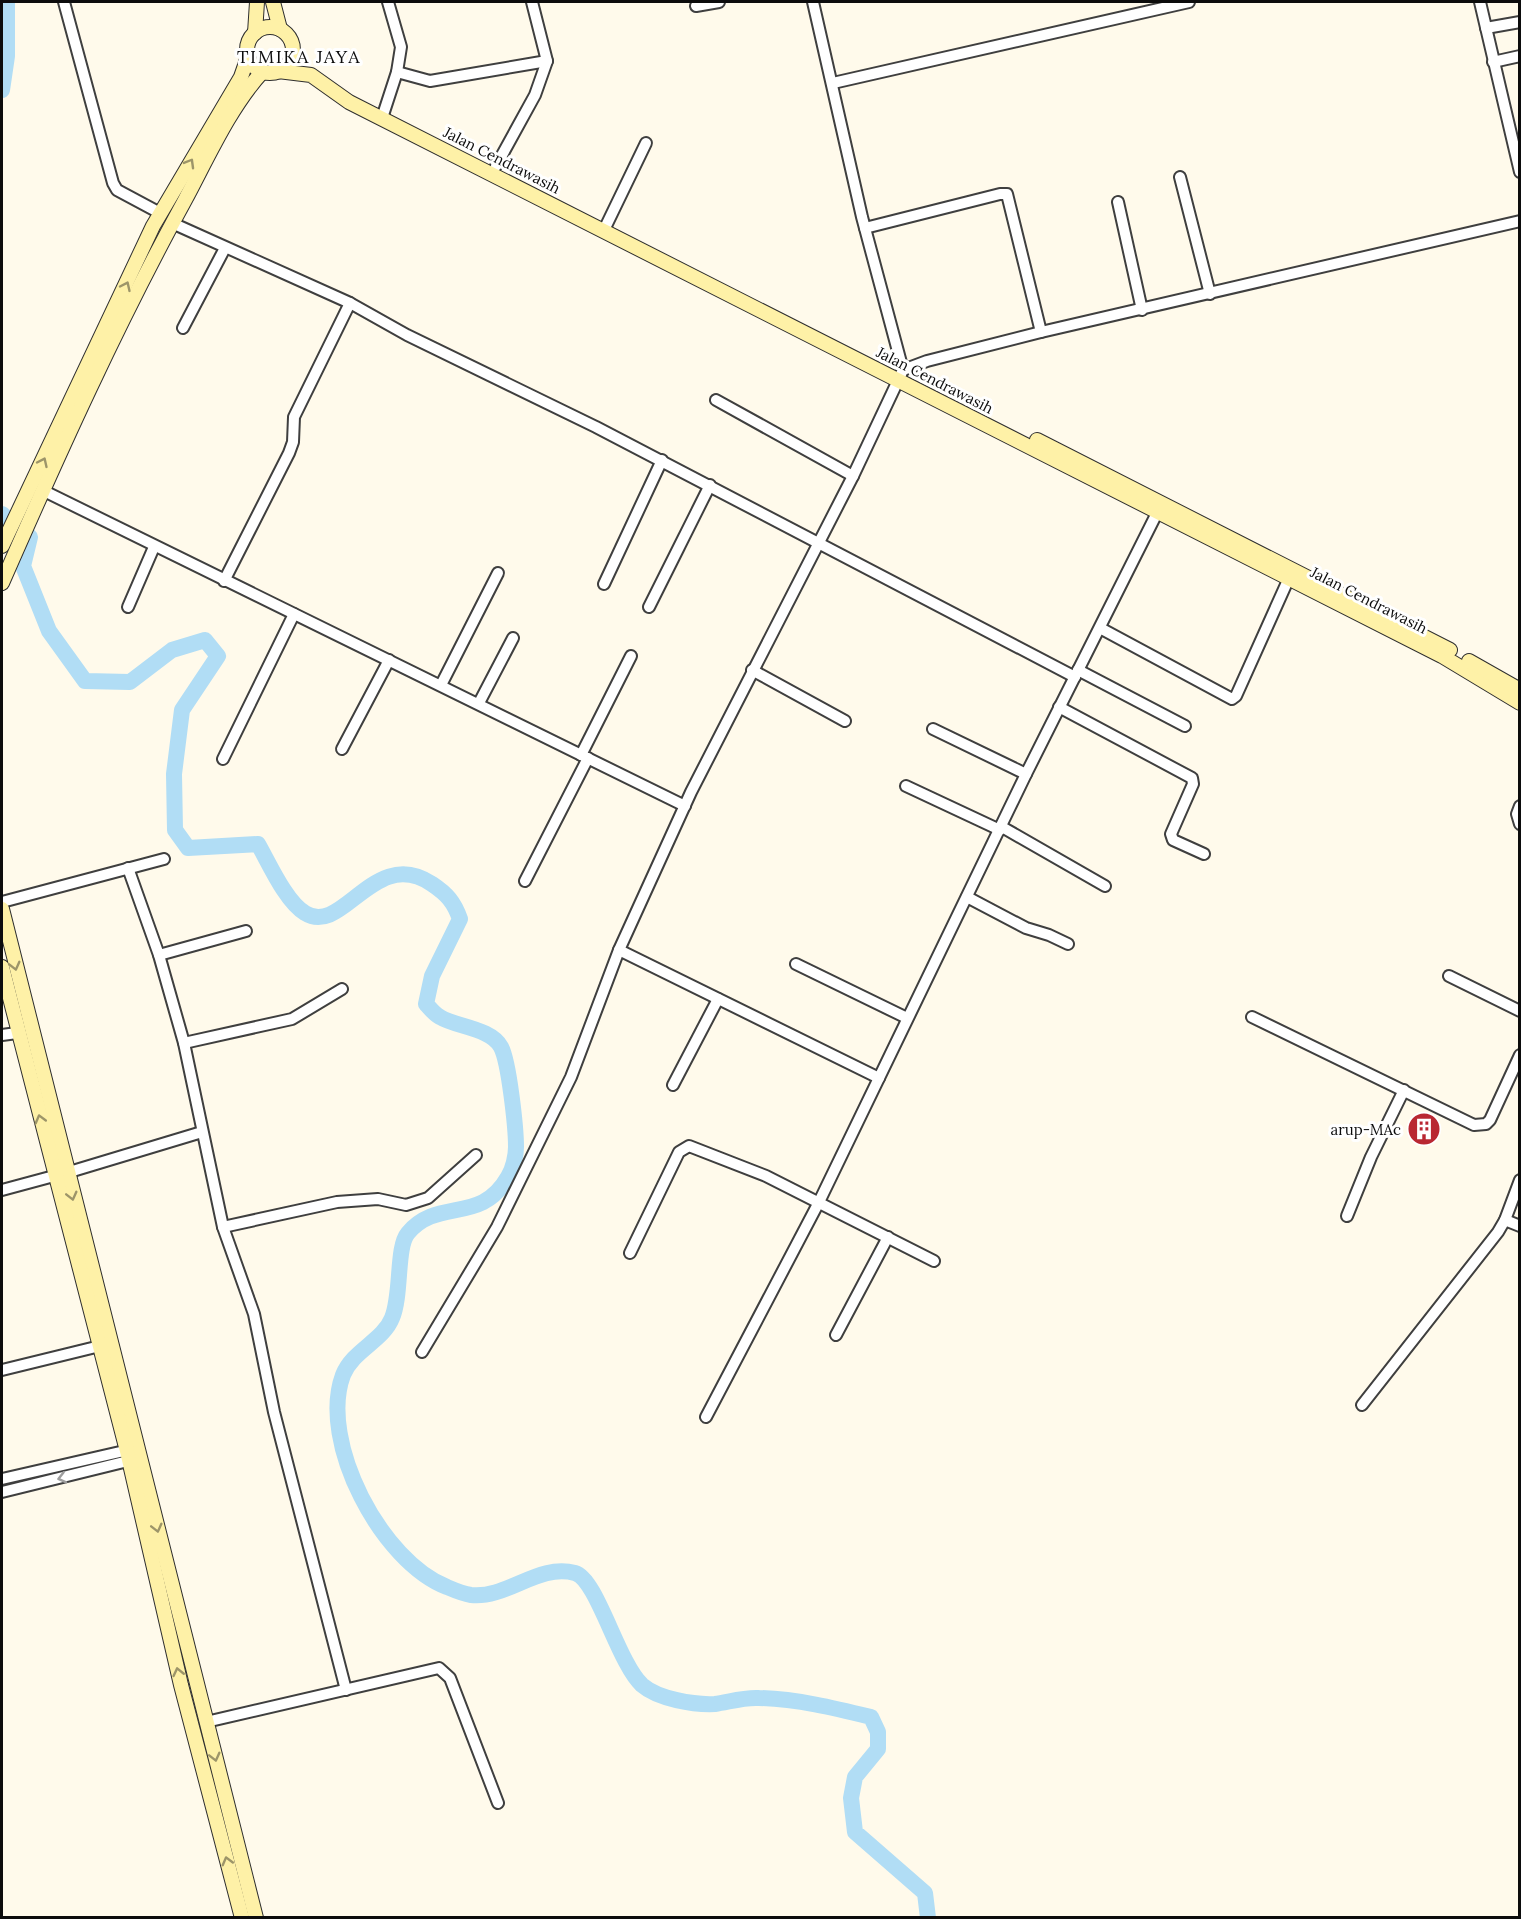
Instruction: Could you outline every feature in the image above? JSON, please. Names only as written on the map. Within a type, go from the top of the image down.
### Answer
[{"type":"street","points":[[64,2],[112,183],[117,190],[160,213]]},
{"type":"street","points":[[255,33],[257,2]]},
{"type":"street","points":[[273,2],[280,29],[288,36],[310,75]]},
{"type":"street","points":[[383,114],[397,72],[401,46],[388,2]]},
{"type":"street","points":[[496,166],[535,95],[547,61],[532,2]]},
{"type":"street","points":[[696,6],[719,2]]},
{"type":"street","points":[[813,2],[901,374]]},
{"type":"street","points":[[832,83],[1189,2]]},
{"type":"street","points":[[1480,2],[1493,62],[1514,130],[1520,172]]},
{"type":"street","points":[[1486,28],[1520,22]]},
{"type":"street","points":[[2,580],[21,538],[24,517],[160,213],[241,76],[248,57],[249,41],[255,33],[264,28],[280,29]]},
{"type":"street","points":[[278,71],[290,61],[292,45]]},
{"type":"street","points":[[1493,62],[1520,56]]},
{"type":"street","points":[[248,57],[255,67],[263,71],[310,75]]},
{"type":"street","points":[[397,72],[430,81],[547,61]]},
{"type":"street","points":[[4,539],[24,517],[42,490],[149,265],[217,141],[252,83],[263,71]]},
{"type":"street","name":"Jalan Cendrawasih","points":[[310,75],[349,102],[383,114],[1160,507],[1421,634],[1520,690]]},
{"type":"street","points":[[605,226],[646,143]]},
{"type":"street","name":"Jalan Cendrawasih","points":[[468,157],[496,166],[605,226]]},
{"type":"street","points":[[1180,177],[1210,294]]},
{"type":"street","points":[[865,228],[1007,194],[1041,333]]},
{"type":"street","points":[[1118,202],[1142,310]]},
{"type":"street","points":[[422,1352],[497,1227],[571,1077],[619,950],[685,806],[752,670],[853,476],[901,374],[927,361],[1520,221]]},
{"type":"street","points":[[172,223],[350,303],[407,335],[662,460],[1076,673],[1185,726]]},
{"type":"street","points":[[183,328],[225,248]]},
{"type":"street","points":[[224,581],[289,453],[293,442],[294,417],[350,303]]},
{"type":"street","points":[[716,400],[853,476]]},
{"type":"street","points":[[604,584],[662,460]]},
{"type":"street","points":[[649,608],[710,485]]},
{"type":"street","points":[[42,490],[685,806]]},
{"type":"street","points":[[706,1417],[819,1202],[1026,774],[1160,507]]},
{"type":"street","name":"Jalan Cendrawasih","points":[[1160,507],[1289,578],[1442,656],[1520,703]]},
{"type":"street","points":[[128,607],[154,547]]},
{"type":"street","points":[[441,685],[498,573]]},
{"type":"street","points":[[1100,628],[1232,699],[1236,696],[1289,578]]},
{"type":"street","points":[[223,759],[294,614]]},
{"type":"street","points":[[478,703],[513,638]]},
{"type":"street","points":[[525,881],[631,656]]},
{"type":"street","points":[[342,749],[388,660]]},
{"type":"street","points":[[752,670],[845,720]]},
{"type":"street","points":[[1059,708],[1192,778],[1193,784],[1171,830],[1171,838],[1204,855]]},
{"type":"street","points":[[933,729],[1026,774]]},
{"type":"street","points":[[906,786],[1001,828],[1105,886]]},
{"type":"street","points":[[1520,806],[1517,814],[1520,824]]},
{"type":"street","points":[[2,902],[164,859]]},
{"type":"street","points":[[128,868],[159,955],[184,1043],[201,1132],[223,1227],[254,1314],[274,1412],[346,1690]]},
{"type":"street","points":[[967,897],[1026,928],[1049,934],[1068,944]]},
{"type":"street","points":[[2,909],[100,1346],[133,1455],[182,1685],[242,1917]]},
{"type":"street","points":[[159,955],[246,932]]},
{"type":"street","points":[[619,950],[879,1077]]},
{"type":"street","points":[[796,964],[907,1018]]},
{"type":"street","points":[[2,967],[17,1033],[60,1174],[256,1917]]},
{"type":"street","points":[[1449,976],[1520,1011]]},
{"type":"street","points":[[184,1043],[292,1019],[342,989]]},
{"type":"street","points":[[673,1085],[718,999]]},
{"type":"street","points":[[1252,1017],[1474,1125],[1486,1124],[1520,1055]]},
{"type":"street","points":[[2,1035],[17,1033]]},
{"type":"street","points":[[1347,1216],[1371,1157],[1404,1090]]},
{"type":"street","points":[[2,1190],[201,1132]]},
{"type":"street","points":[[630,1253],[679,1152],[686,1146],[766,1176],[934,1261]]},
{"type":"street","points":[[223,1227],[337,1202],[378,1198],[406,1205],[419,1202],[428,1198],[476,1155]]},
{"type":"street","points":[[1362,1405],[1505,1220],[1520,1180]]},
{"type":"street","points":[[1505,1220],[1520,1226]]},
{"type":"street","points":[[836,1335],[888,1237]]},
{"type":"street","points":[[2,1370],[100,1346]]},
{"type":"street","points":[[2,1479],[133,1455]]},
{"type":"street","points":[[2,1492],[133,1455]]},
{"type":"street","points":[[206,1722],[439,1668],[444,1671],[454,1688],[498,1803]]},
{"type":"waterway","points":[[2,90],[7,56],[7,2]]},
{"type":"waterway","points":[[2,514],[30,537],[23,566],[49,631],[85,681],[130,682],[172,650],[205,640],[218,656],[182,710],[174,774],[175,830],[188,848],[258,844],[278,882],[291,900],[305,913],[319,917],[333,913],[376,882],[393,875],[411,875],[442,891],[452,903],[460,919],[432,976],[426,1004],[440,1017],[482,1032],[490,1036],[501,1047],[512,1096],[516,1138],[515,1154],[508,1177],[497,1192],[485,1201],[432,1216],[420,1222],[408,1233],[402,1249],[397,1297],[392,1318],[382,1333],[354,1359],[343,1375],[338,1402],[340,1433],[348,1465],[361,1497],[379,1527],[400,1553],[423,1573],[447,1587],[471,1595],[497,1592],[548,1573],[561,1571],[575,1573],[583,1579],[600,1605],[633,1674],[642,1685],[657,1694],[677,1700],[706,1704],[753,1698],[787,1700],[871,1717],[878,1732],[878,1749],[855,1777],[851,1798],[855,1832],[925,1893],[928,1918]]},
{"type":"place","name":"arup-MAc","points":[[1424,1129]]},
{"type":"district","name":"TIMIKA JAYA","points":[[299,56]]}]
